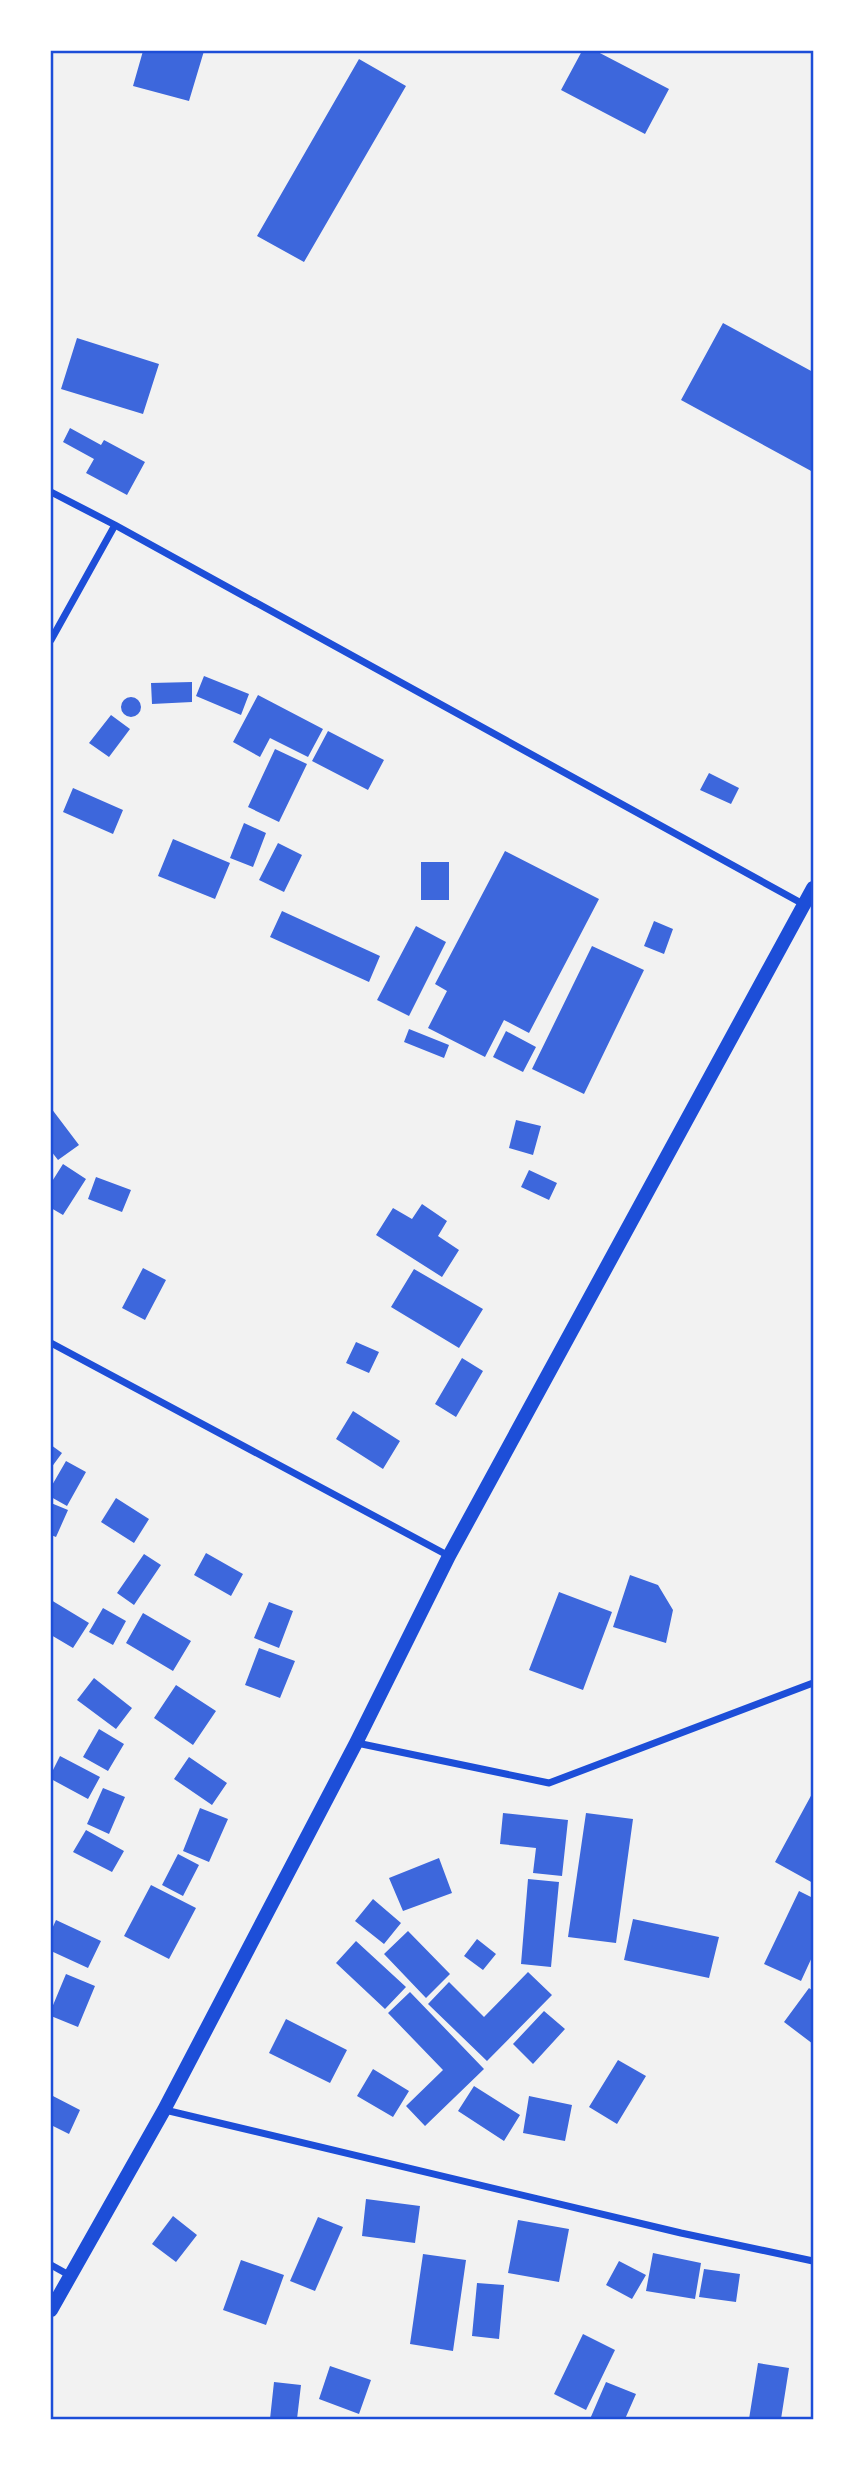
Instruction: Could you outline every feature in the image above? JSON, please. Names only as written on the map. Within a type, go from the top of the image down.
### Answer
[{"type":"main road","points":[[51,2310],[164,2110],[356,1742],[449,1556],[813,888]]},
{"type":"street","points":[[51,492],[803,904]]},
{"type":"street","points":[[51,640],[115,525]]},
{"type":"street","points":[[51,1343],[449,1556]]},
{"type":"street","points":[[356,1742],[550,1783],[813,1684]]},
{"type":"street","points":[[164,2110],[681,2233],[813,2261]]},
{"type":"street","points":[[51,2265],[69,2275]]},
{"type":"building","points":[[143,51],[204,51],[189,101],[133,86]]},
{"type":"building","points":[[582,51],[596,51],[669,89],[645,134],[561,90]]},
{"type":"building","points":[[359,59],[406,86],[304,262],[257,236]]},
{"type":"building","points":[[723,323],[813,372],[813,472],[681,400]]},
{"type":"building","points":[[77,338],[159,364],[143,414],[61,389]]},
{"type":"building","points":[[70,428],[101,445],[104,440],[145,462],[127,495],[86,473],[94,459],[63,442]]},
{"type":"building","points":[[204,676],[249,694],[241,715],[196,696]]},
{"type":"building","points":[[192,682],[192,702],[152,704],[151,683]]},
{"type":"building","points":[[258,695],[323,729],[308,757],[270,738],[260,757],[233,742]]},
{"type":"building","points":[[131,697],[138,700],[141,707],[138,714],[131,717],[124,714],[121,707],[124,700]]},
{"type":"building","points":[[111,715],[130,729],[109,757],[89,743]]},
{"type":"building","points":[[328,731],[384,760],[368,790],[312,761]]},
{"type":"building","points":[[275,749],[307,764],[279,822],[248,807]]},
{"type":"building","points":[[709,773],[739,788],[731,804],[700,790]]},
{"type":"building","points":[[73,788],[123,810],[113,834],[63,812]]},
{"type":"building","points":[[244,823],[266,833],[253,867],[230,858]]},
{"type":"building","points":[[173,839],[230,863],[215,899],[158,876]]},
{"type":"building","points":[[278,843],[302,855],[284,892],[259,880]]},
{"type":"building","points":[[505,851],[599,899],[529,1033],[504,1020],[485,1057],[428,1028],[447,991],[435,984]]},
{"type":"building","points":[[421,862],[449,862],[449,900],[421,900]]},
{"type":"building","points":[[282,911],[380,956],[369,982],[270,937]]},
{"type":"building","points":[[654,921],[673,929],[664,954],[644,946]]},
{"type":"building","points":[[416,926],[446,942],[409,1016],[377,1000]]},
{"type":"building","points":[[592,946],[644,970],[584,1094],[532,1069]]},
{"type":"building","points":[[409,1029],[449,1045],[444,1058],[404,1042]]},
{"type":"building","points":[[506,1031],[536,1047],[523,1072],[493,1057]]},
{"type":"building","points":[[51,1108],[79,1145],[58,1160],[51,1151]]},
{"type":"building","points":[[516,1120],[541,1126],[533,1155],[509,1148]]},
{"type":"building","points":[[63,1164],[86,1179],[63,1215],[51,1208],[51,1183]]},
{"type":"building","points":[[529,1170],[557,1183],[549,1200],[521,1187]]},
{"type":"building","points":[[96,1177],[131,1190],[122,1212],[88,1199]]},
{"type":"building","points":[[422,1204],[447,1221],[438,1236],[459,1250],[442,1277],[376,1235],[393,1208],[412,1219]]},
{"type":"building","points":[[143,1268],[166,1280],[145,1320],[122,1308]]},
{"type":"building","points":[[414,1269],[483,1309],[459,1348],[391,1307]]},
{"type":"building","points":[[356,1342],[379,1352],[369,1373],[346,1363]]},
{"type":"building","points":[[462,1358],[483,1371],[456,1417],[435,1404]]},
{"type":"building","points":[[353,1411],[400,1441],[383,1469],[336,1439]]},
{"type":"building","points":[[51,1445],[62,1453],[51,1468]]},
{"type":"building","points":[[66,1461],[86,1472],[67,1506],[51,1497],[51,1487]]},
{"type":"building","points":[[116,1498],[149,1519],[134,1543],[101,1522]]},
{"type":"building","points":[[51,1503],[68,1510],[56,1537],[51,1535]]},
{"type":"building","points":[[206,1553],[243,1574],[231,1596],[194,1575]]},
{"type":"building","points":[[144,1554],[161,1565],[134,1605],[117,1593]]},
{"type":"building","points":[[630,1575],[658,1585],[673,1610],[666,1643],[613,1627]]},
{"type":"building","points":[[559,1592],[612,1612],[583,1690],[529,1670]]},
{"type":"building","points":[[51,1600],[89,1623],[73,1648],[51,1635]]},
{"type":"building","points":[[269,1602],[293,1611],[279,1648],[254,1638]]},
{"type":"building","points":[[103,1608],[126,1621],[113,1645],[89,1632]]},
{"type":"building","points":[[143,1613],[191,1641],[173,1671],[126,1643]]},
{"type":"building","points":[[259,1648],[295,1661],[280,1698],[245,1685]]},
{"type":"building","points":[[94,1678],[132,1708],[116,1729],[77,1700]]},
{"type":"building","points":[[176,1685],[216,1711],[193,1745],[154,1718]]},
{"type":"building","points":[[99,1729],[124,1744],[108,1771],[83,1757]]},
{"type":"building","points":[[60,1756],[100,1777],[88,1799],[51,1779]]},
{"type":"building","points":[[189,1757],[227,1783],[212,1805],[174,1779]]},
{"type":"building","points":[[103,1788],[125,1797],[109,1834],[87,1824]]},
{"type":"building","points":[[813,1792],[813,1883],[775,1862]]},
{"type":"building","points":[[200,1808],[228,1819],[209,1862],[183,1851]]},
{"type":"building","points":[[503,1813],[568,1820],[562,1876],[533,1873],[536,1848],[500,1844]]},
{"type":"building","points":[[586,1813],[633,1819],[616,1943],[568,1937]]},
{"type":"building","points":[[86,1830],[124,1851],[112,1872],[73,1852]]},
{"type":"building","points":[[178,1854],[199,1865],[183,1896],[162,1885]]},
{"type":"building","points":[[439,1858],[452,1893],[403,1911],[389,1878]]},
{"type":"building","points":[[528,1879],[559,1882],[551,1967],[521,1964]]},
{"type":"building","points":[[151,1885],[196,1908],[169,1959],[124,1936]]},
{"type":"building","points":[[799,1891],[813,1898],[813,1955],[801,1981],[764,1964]]},
{"type":"building","points":[[373,1899],[401,1923],[384,1944],[355,1921]]},
{"type":"building","points":[[633,1919],[719,1937],[709,1978],[624,1960]]},
{"type":"building","points":[[56,1920],[101,1941],[88,1968],[51,1951],[51,1931]]},
{"type":"building","points":[[408,1931],[450,1974],[426,1998],[384,1954]]},
{"type":"building","points":[[477,1939],[496,1954],[483,1970],[464,1956]]},
{"type":"building","points":[[356,1941],[406,1987],[385,2009],[336,1963]]},
{"type":"building","points":[[528,1972],[552,1995],[487,2061],[428,2004],[449,1982],[484,2017]]},
{"type":"building","points":[[66,1974],[95,1986],[78,2027],[51,2016]]},
{"type":"building","points":[[809,1988],[813,1991],[813,2044],[784,2022]]},
{"type":"building","points":[[410,1992],[484,2069],[425,2126],[406,2106],[443,2070],[388,2013]]},
{"type":"building","points":[[544,2011],[565,2029],[533,2064],[513,2044]]},
{"type":"building","points":[[286,2019],[347,2050],[330,2083],[269,2053]]},
{"type":"building","points":[[618,2060],[646,2076],[617,2124],[589,2107]]},
{"type":"building","points":[[373,2069],[409,2091],[393,2117],[357,2096]]},
{"type":"building","points":[[474,2086],[520,2115],[504,2141],[458,2111]]},
{"type":"building","points":[[51,2095],[80,2110],[69,2134],[53,2126],[51,2131]]},
{"type":"building","points":[[529,2096],[572,2105],[565,2141],[523,2133]]},
{"type":"building","points":[[366,2199],[420,2206],[415,2243],[362,2236]]},
{"type":"building","points":[[173,2216],[197,2235],[176,2262],[152,2244]]},
{"type":"building","points":[[318,2217],[343,2227],[315,2291],[290,2281]]},
{"type":"building","points":[[518,2220],[569,2229],[559,2282],[508,2273]]},
{"type":"building","points":[[653,2253],[701,2263],[695,2299],[646,2291]]},
{"type":"building","points":[[423,2254],[466,2260],[453,2351],[410,2344]]},
{"type":"building","points":[[241,2260],[284,2275],[266,2325],[223,2310]]},
{"type":"building","points":[[619,2261],[646,2275],[632,2299],[606,2285]]},
{"type":"building","points":[[704,2269],[740,2274],[736,2302],[699,2297]]},
{"type":"building","points":[[477,2283],[504,2285],[499,2339],[472,2336]]},
{"type":"building","points":[[583,2334],[615,2350],[586,2410],[554,2394]]},
{"type":"building","points":[[758,2363],[789,2368],[781,2419],[749,2419]]},
{"type":"building","points":[[330,2366],[371,2380],[359,2414],[319,2399]]},
{"type":"building","points":[[274,2382],[301,2385],[297,2419],[270,2419]]},
{"type":"building","points":[[606,2382],[636,2394],[625,2419],[590,2419]]}]
